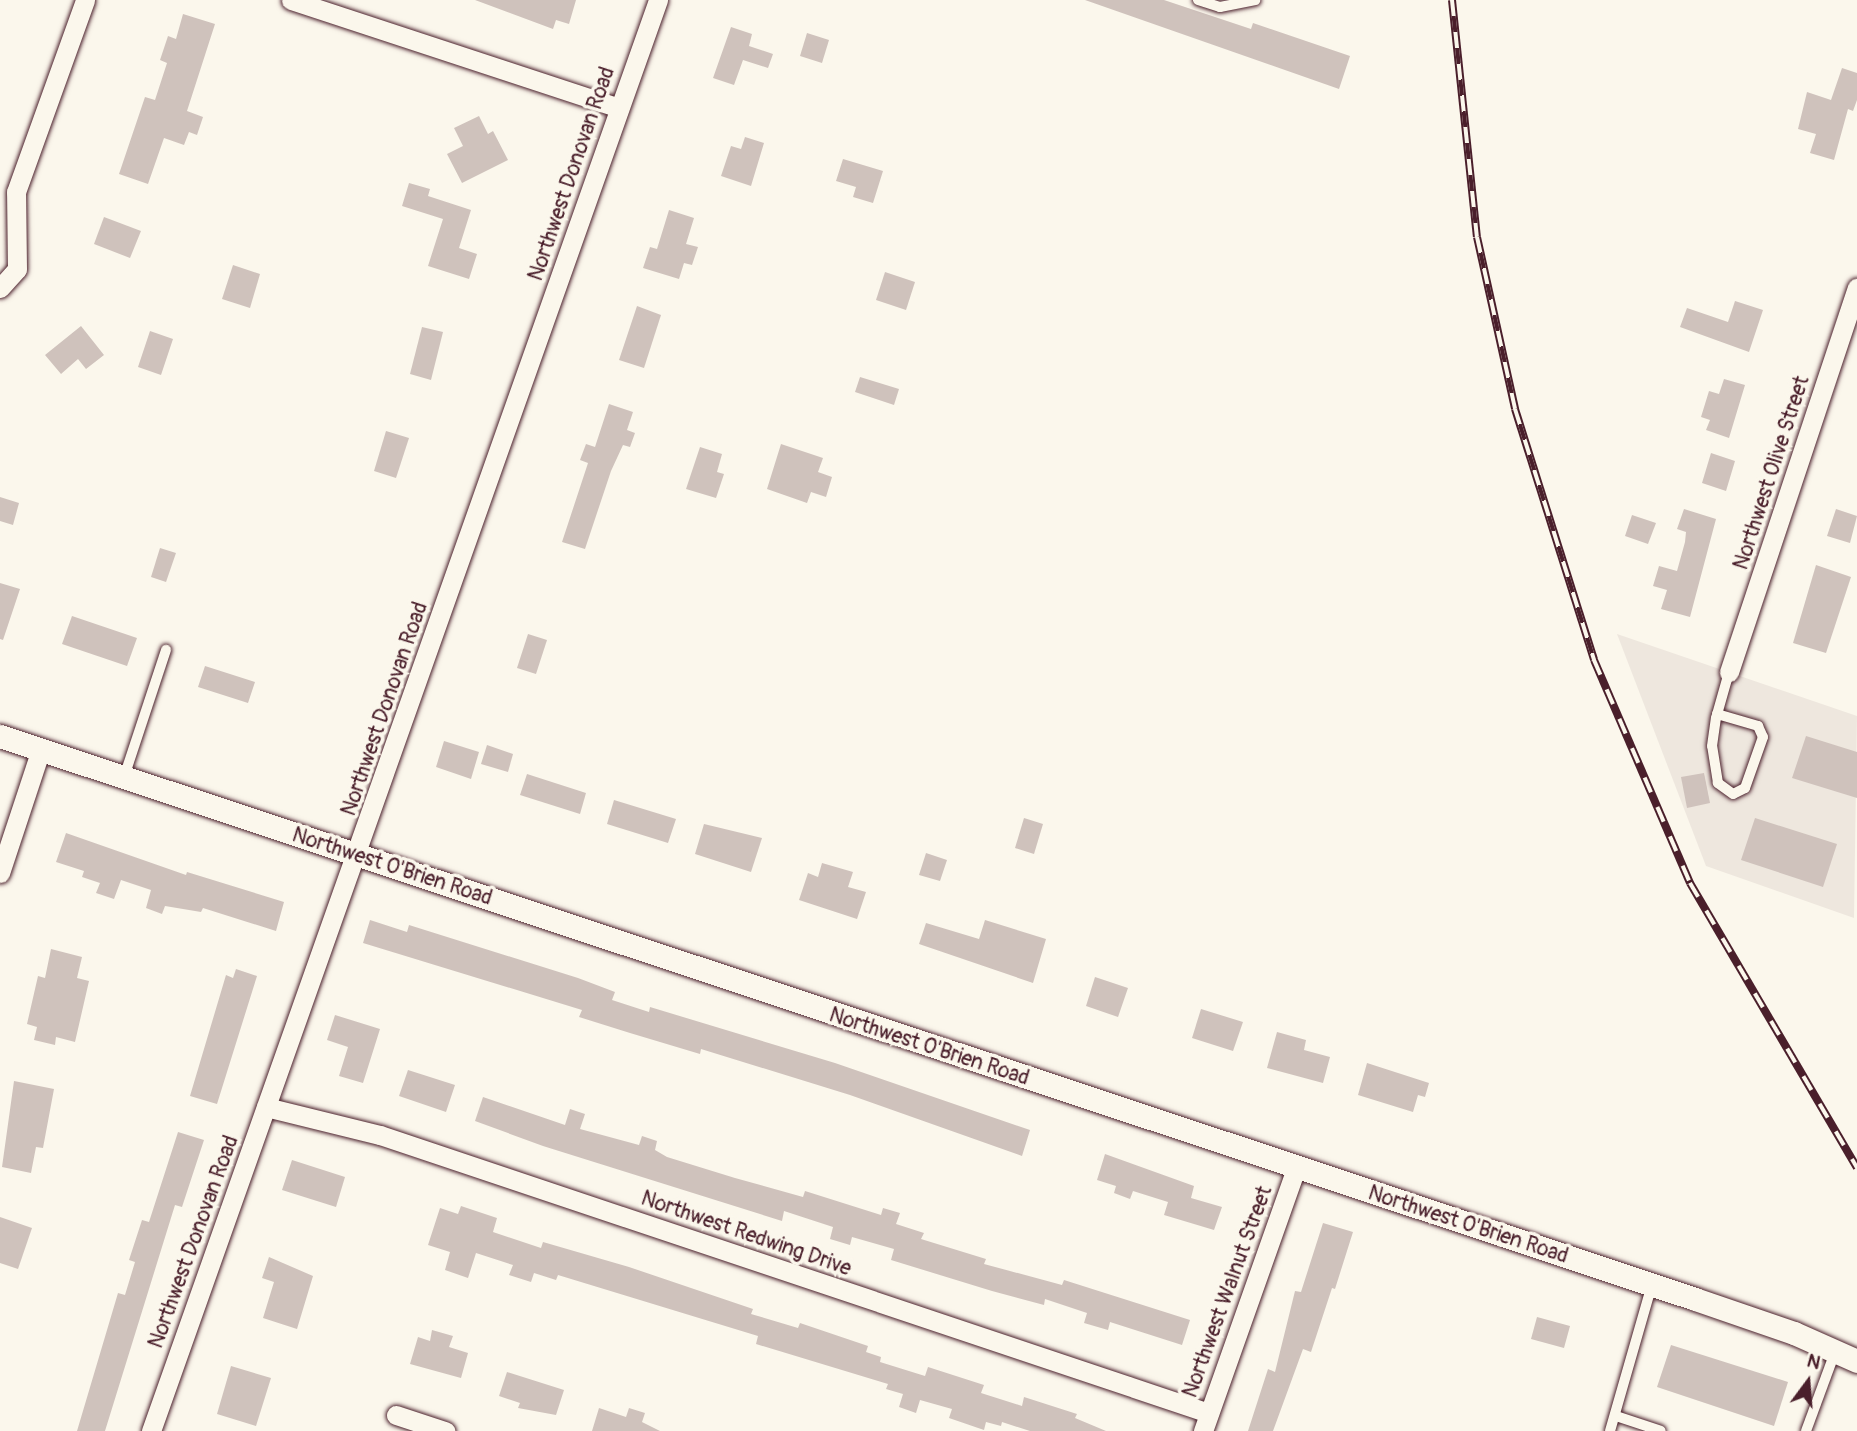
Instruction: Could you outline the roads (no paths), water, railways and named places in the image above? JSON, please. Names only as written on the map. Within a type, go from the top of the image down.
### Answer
[{"type":"street","points":[[0,288],[17,269],[16,192],[85,0]]},
{"type":"street","points":[[291,0],[619,107]]},
{"type":"street","name":"Northwest Donovan Road","points":[[151,1431],[358,856],[657,0]]},
{"type":"street","points":[[0,210],[16,192]]},
{"type":"street","name":"Northwest Olive Street","points":[[1730,672],[1857,288]]},
{"type":"street","name":"Northwest O'Brien Road","points":[[0,736],[1296,1169],[1652,1285],[1857,1361]]},
{"type":"street","points":[[0,873],[41,750]]},
{"type":"street","name":"Northwest Redwing Drive","points":[[266,1107],[380,1135],[1206,1422]]},
{"type":"street","name":"Northwest Walnut Street","points":[[1206,1422],[1296,1169]]},
{"type":"street","points":[[396,1415],[445,1431]]},
{"type":"lane","points":[[1198,0],[1220,7],[1255,0]]},
{"type":"lane","points":[[124,777],[166,650]]},
{"type":"lane","points":[[1717,714],[1758,726],[1763,737],[1745,788],[1733,794],[1718,783],[1713,765],[1717,714],[1730,672]]},
{"type":"lane","points":[[1610,1431],[1652,1285]]},
{"type":"lane","points":[[1806,1431],[1835,1351]]},
{"type":"lane","points":[[1616,1416],[1661,1431]]},
{"type":"railway","points":[[1452,0],[1477,237],[1515,409],[1594,660],[1690,883],[1857,1168]]}]
